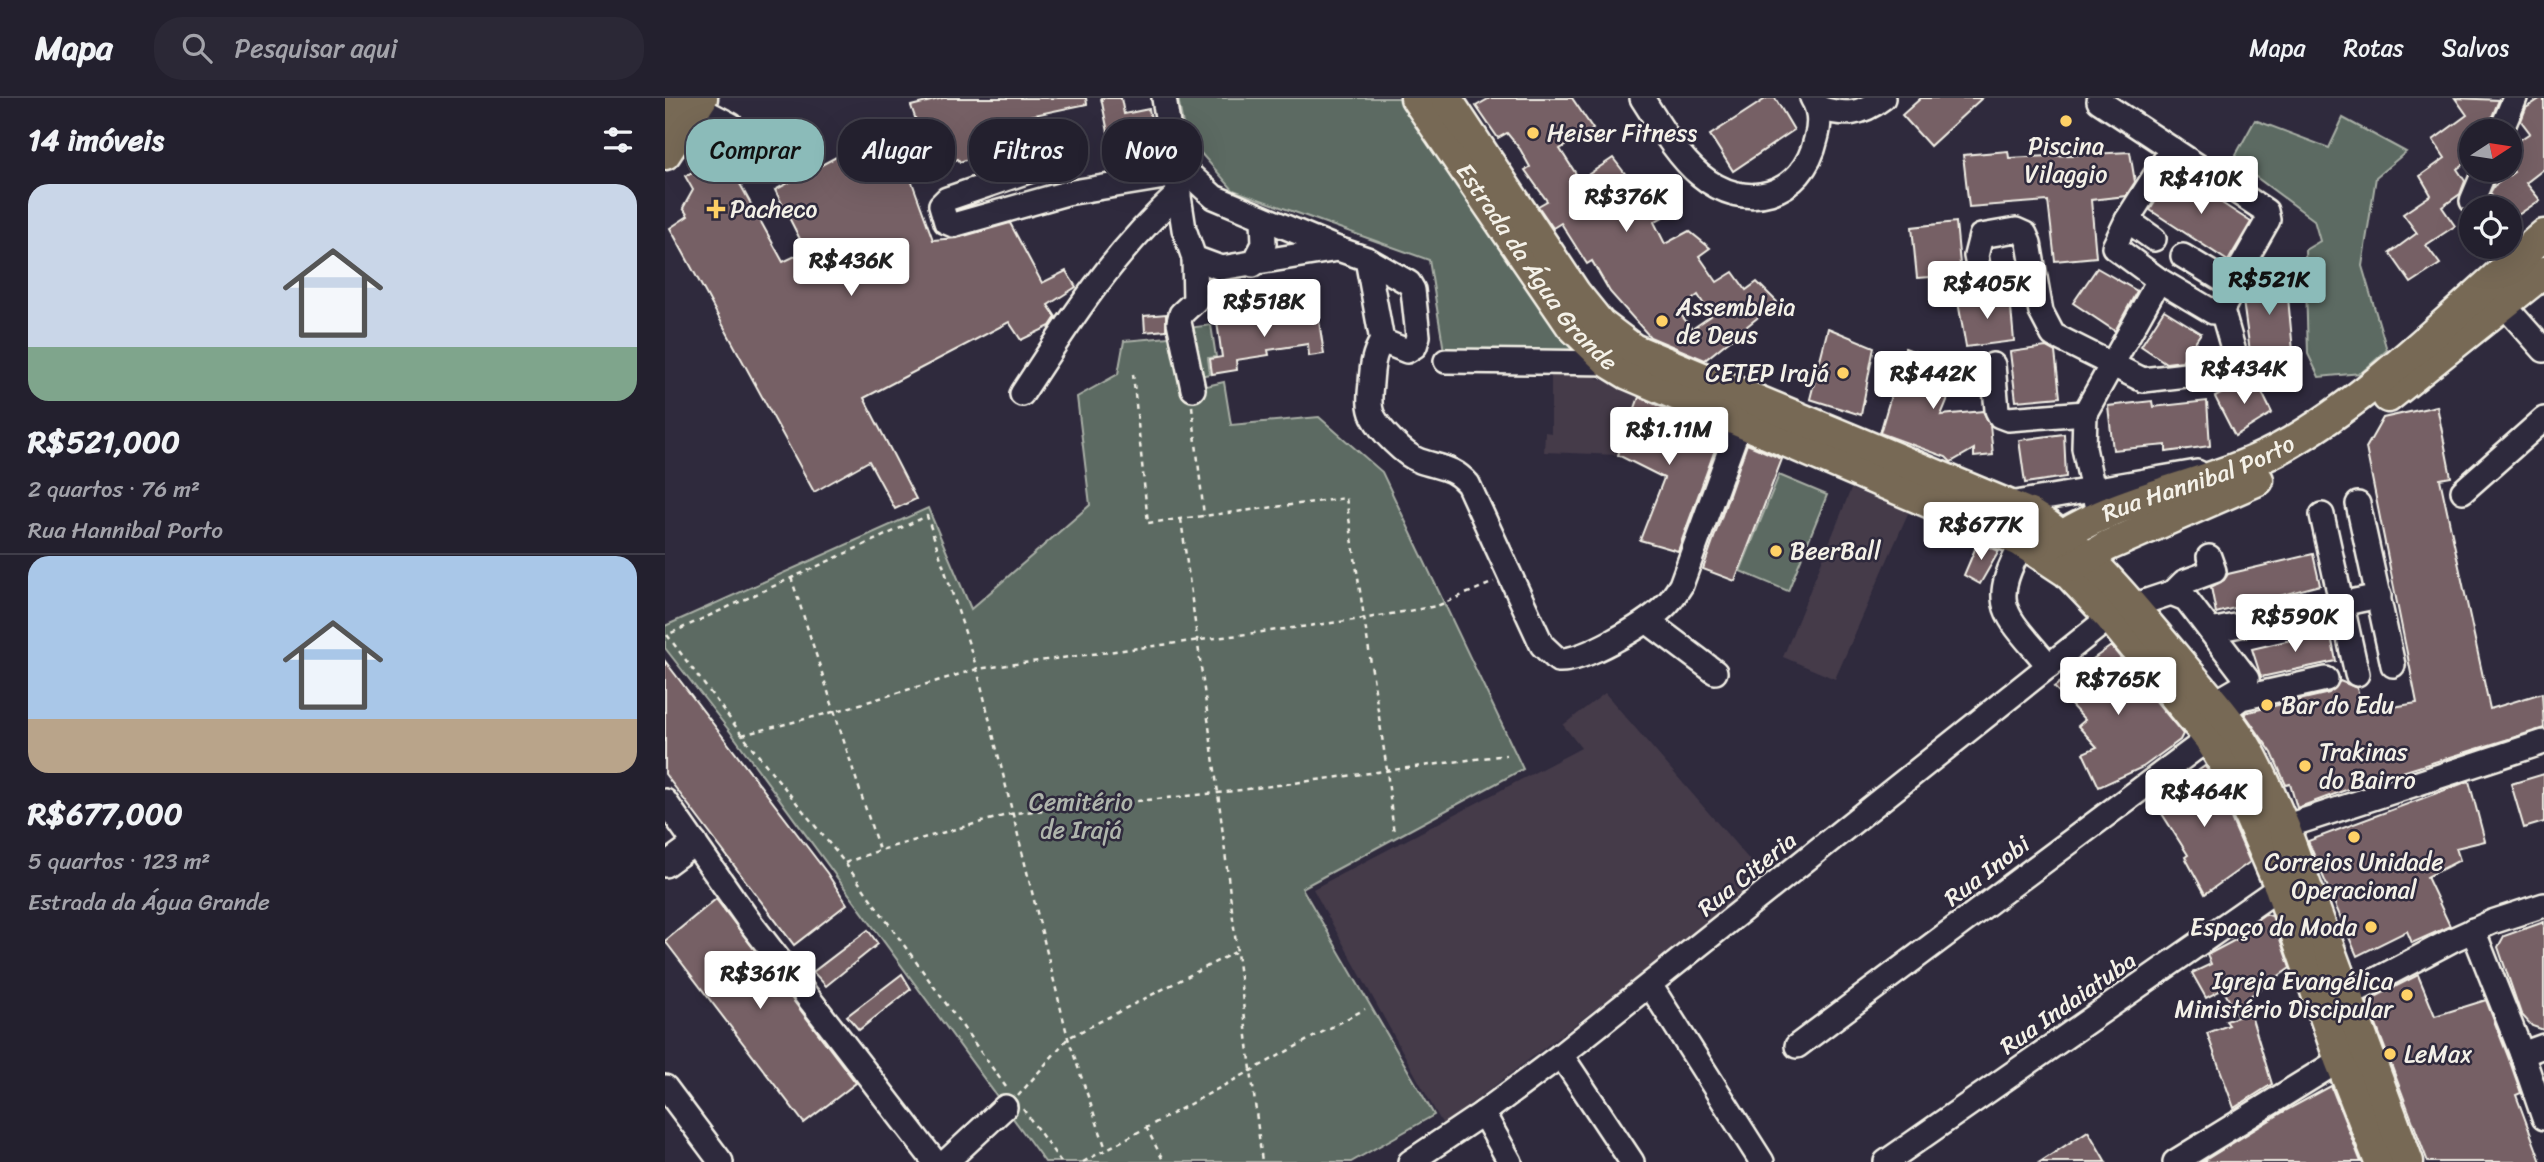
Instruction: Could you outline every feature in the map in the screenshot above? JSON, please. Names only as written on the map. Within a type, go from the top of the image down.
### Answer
[{"type":"main road","name":"Estrada da Água Grande","points":[[1416,98],[1571,325],[1610,363],[1627,374],[2091,562],[2121,612],[2215,718],[2244,744],[2284,827],[2407,1162]]},
{"type":"main road","name":"Estrada da Água Grande","points":[[1446,98],[1575,293],[1612,335],[1633,349],[2010,505],[2042,543]]},
{"type":"main road","points":[[665,154],[700,110]]},
{"type":"main road","name":"Rua Hannibal Porto","points":[[2091,562],[2251,484],[2322,445],[2357,422],[2503,304],[2540,247]]},
{"type":"main road","name":"Rua Hannibal Porto","points":[[2042,543],[2096,504],[2245,465],[2316,427],[2540,247]]},
{"type":"main road","name":"Estrada da Água Grande","points":[[2215,718],[2234,780],[2280,887],[2340,1060],[2380,1162]]},
{"type":"street","points":[[1164,98],[1167,119]]},
{"type":"street","points":[[1641,98],[1700,175],[1724,189],[1748,195],[1782,190],[1802,176],[1812,155],[1815,103],[1854,114],[1868,110],[1883,98]]},
{"type":"street","points":[[2506,119],[2515,98]]},
{"type":"street","points":[[2035,281],[2041,312],[2053,335],[2143,380],[2220,371],[2232,363],[2234,352],[2222,310],[2232,291],[2231,285],[2267,220],[2266,211],[2099,101]]},
{"type":"street","points":[[2172,149],[2127,220],[2114,247],[2159,280],[2213,312],[2222,310]]},
{"type":"street","points":[[996,182],[947,199],[941,205],[946,222],[953,225],[1067,193],[1143,182]]},
{"type":"street","points":[[1022,394],[1086,294],[1173,182]]},
{"type":"street","points":[[1178,182],[1184,229],[1195,258],[1195,302],[1181,314],[1179,322],[1193,388]]},
{"type":"street","points":[[1186,182],[1263,219],[1367,259],[1402,278],[1413,290],[1418,336],[1415,346],[1407,351],[1381,341]]},
{"type":"street","points":[[1253,265],[1264,244],[1263,219]]},
{"type":"street","points":[[2127,220],[2154,239]]},
{"type":"street","points":[[1195,258],[1221,268],[1253,265],[1338,248]]},
{"type":"street","points":[[2183,256],[2231,285]]},
{"type":"street","points":[[1367,259],[1381,341],[1372,363],[1370,403],[1373,415],[1408,454],[1420,461],[1446,466],[1464,478],[1542,645],[1558,660],[1579,657],[1647,621],[1667,605],[1681,585],[1741,420]]},
{"type":"street","points":[[2010,505],[2096,504],[2083,435],[2085,413],[2159,280]]},
{"type":"street","points":[[2503,304],[2544,350]]},
{"type":"street","points":[[1446,361],[1610,363]]},
{"type":"street","points":[[1993,365],[1997,410],[2000,416],[2008,419],[2085,413]]},
{"type":"street","points":[[2463,491],[2544,419]]},
{"type":"street","points":[[2358,504],[2393,665]]},
{"type":"street","points":[[2322,515],[2357,674]]},
{"type":"street","points":[[2042,543],[2004,581],[2003,605],[2007,615],[2049,666]]},
{"type":"street","points":[[2121,612],[2173,593],[2184,582],[2214,571],[2209,557]]},
{"type":"street","points":[[2173,593],[2186,599],[2246,679],[2245,684],[2215,718]]},
{"type":"street","points":[[2211,631],[2378,596]]},
{"type":"street","name":"Rua Citeria","points":[[1420,1159],[1561,1055],[2049,666],[2121,612]]},
{"type":"street","points":[[1647,621],[1715,672]]},
{"type":"street","points":[[2215,718],[2241,698],[2326,679]]},
{"type":"street","name":"Rua Inobi","points":[[1797,1046],[2215,718]]},
{"type":"street","points":[[2284,827],[2544,742]]},
{"type":"street","points":[[665,801],[750,921],[935,1162]]},
{"type":"street","points":[[665,865],[695,843]]},
{"type":"street","name":"Rua Indaiatuba","points":[[1886,1162],[2280,887]]},
{"type":"street","points":[[2346,996],[2473,930],[2544,905]]},
{"type":"street","points":[[2473,930],[2533,1050],[2544,1118]]},
{"type":"street","points":[[1650,985],[1762,1162]]},
{"type":"street","points":[[1561,1055],[1632,1162]]},
{"type":"street","points":[[2175,1162],[2340,1060]]},
{"type":"street","points":[[665,1087],[721,1162]]},
{"type":"street","points":[[946,1162],[1010,1103]]},
{"type":"street","points":[[1483,1114],[1510,1162]]},
{"type":"path","points":[[1133,374],[1148,523],[1346,498],[1362,620],[1387,770],[1394,835]]},
{"type":"path","points":[[1193,388],[1191,398],[1204,516]]},
{"type":"path","points":[[1061,1162],[1010,1103],[845,863],[742,735],[667,635],[927,516],[977,669],[1069,1038],[1106,1149]]},
{"type":"path","points":[[1181,519],[1196,643],[1219,793],[1235,952],[1262,1162]]},
{"type":"path","points":[[742,735],[837,711],[977,669],[1196,643],[1437,607],[1510,576]]},
{"type":"path","points":[[791,577],[837,711],[880,850]]},
{"type":"path","points":[[845,863],[880,850],[1014,813],[1219,793],[1506,755]]},
{"type":"path","points":[[1010,1103],[1069,1038],[1235,952]]},
{"type":"path","points":[[1083,1162],[1365,1009]]},
{"type":"path","points":[[1146,1127],[1164,1162]]},
{"type":"shaded area","points":[[1551,375],[1590,375],[1640,394],[1618,455],[1544,452],[1545,432],[1551,433]]},
{"type":"shaded area","points":[[1851,489],[1909,511],[1835,679],[1783,657]]},
{"type":"shaded area","points":[[1605,693],[1766,879],[1443,1125],[1313,889],[1581,748],[1563,725]]},
{"type":"green space","points":[[1178,98],[1411,98],[1605,363],[1445,357],[1429,260],[1233,190],[1202,154],[1202,119],[1182,119]]},
{"type":"green space","points":[[2343,118],[2406,152],[2376,177],[2362,266],[2387,350],[2361,373],[2319,377],[2308,354],[2305,250],[2320,241],[2314,220],[2233,160],[2255,120],[2329,148]]},
{"type":"green space","points":[[1211,325],[1216,357],[1208,358],[1210,374],[1194,377],[1188,328]]},
{"type":"green space","name":"Cemitério de Irajá","points":[[1180,336],[1193,389],[1224,382],[1231,425],[1319,417],[1382,472],[1523,769],[1302,888],[1434,1115],[1351,1162],[1045,1162],[735,738],[665,648],[665,626],[928,508],[971,609],[1090,505],[1077,397],[1118,374],[1124,341]]},
{"type":"green space","name":"BeerBall","points":[[1779,475],[1827,495],[1788,591],[1740,571]]},
{"type":"building","points":[[943,98],[1086,98],[1087,104],[1025,117],[1026,119],[969,119],[969,159],[960,162],[955,160],[955,119],[916,119],[911,106]]},
{"type":"building","points":[[1101,98],[1121,98],[1124,114],[1149,109],[1151,119],[1105,119]]},
{"type":"building","points":[[1490,98],[1572,98],[1593,129],[1560,149],[1580,180],[1613,158],[1637,189],[1668,214],[1654,222],[1665,244],[1689,231],[1710,248],[1699,256],[1717,282],[1733,272],[1746,290],[1757,282],[1777,302],[1705,360],[1650,337],[1610,292],[1592,261],[1587,264],[1561,223],[1553,228],[1538,206],[1547,201],[1525,170],[1530,167],[1520,149],[1507,133],[1498,138],[1476,106]],"holes":[[[1698,295],[1711,316],[1692,329],[1678,311]]]},
{"type":"building","points":[[1767,98],[1775,98],[1794,130],[1733,171],[1710,135]]},
{"type":"building","points":[[1921,98],[1982,98],[1930,146],[1902,115]]},
{"type":"building","points":[[2455,98],[2499,100],[2491,119],[2462,119],[2467,115]]},
{"type":"building","points":[[2544,98],[2544,169],[2526,183],[2540,200],[2522,212],[2522,196],[2492,196],[2490,193],[2500,182],[2522,182],[2522,138],[2530,133],[2522,122],[2526,108]]},
{"type":"building","points":[[2459,121],[2457,169],[2459,182],[2465,182],[2460,194],[2442,207],[2455,226],[2426,245],[2440,264],[2411,283],[2390,253],[2417,233],[2403,214],[2431,195],[2420,176],[2445,158],[2433,140]]},
{"type":"building","points":[[2008,151],[2009,158],[2130,152],[2135,182],[2126,196],[2091,200],[2096,257],[2055,261],[2048,201],[1969,207],[1963,155]]},
{"type":"building","points":[[838,156],[838,182],[912,182],[933,240],[957,238],[1010,223],[1042,283],[1066,271],[1076,287],[1048,305],[1056,317],[1050,326],[1021,340],[1009,322],[864,398],[916,499],[895,509],[869,461],[814,492],[670,228],[688,216],[683,208],[693,190],[688,182],[739,182],[783,262],[806,251],[775,190],[790,182],[824,182],[824,164]]},
{"type":"building","points":[[2174,172],[2251,222],[2228,261],[2150,210]]},
{"type":"building","points":[[1956,222],[1961,275],[1917,278],[1912,227]]},
{"type":"building","points":[[2285,265],[2294,362],[2252,366],[2243,301],[2246,288],[2256,269]]},
{"type":"building","points":[[2097,268],[2137,291],[2115,331],[2073,303]]},
{"type":"building","points":[[2010,297],[2014,341],[1966,347],[1958,302]]},
{"type":"building","points":[[2164,310],[2201,333],[2182,361],[2166,363],[2141,346]]},
{"type":"building","points":[[1166,314],[1166,330],[1145,332],[1144,316]]},
{"type":"building","points":[[1318,314],[1324,354],[1309,356],[1308,344],[1268,350],[1269,355],[1236,360],[1237,370],[1212,374],[1210,359],[1222,357],[1217,322],[1264,315],[1265,322]]},
{"type":"building","name":"CETEP Irajá","points":[[1828,328],[1874,347],[1861,415],[1810,399]]},
{"type":"building","points":[[2046,347],[2055,352],[2060,397],[2016,401],[2010,352]]},
{"type":"building","points":[[1905,348],[1960,369],[1941,415],[1983,411],[1990,425],[1993,455],[1974,457],[1974,449],[1951,462],[1946,457],[1880,433]]},
{"type":"building","points":[[2254,376],[2272,413],[2235,436],[2215,397]]},
{"type":"building","points":[[1639,397],[1693,421],[1691,425],[1720,436],[1678,551],[1640,540],[1664,478],[1618,455]]},
{"type":"building","points":[[2152,401],[2153,407],[2207,401],[2210,446],[2166,452],[2166,445],[2113,450],[2108,406]]},
{"type":"building","points":[[2437,406],[2451,477],[2440,479],[2490,709],[2542,693],[2544,728],[2354,787],[2297,808],[2290,784],[2286,785],[2272,753],[2244,713],[2329,693],[2340,681],[2357,688],[2363,712],[2417,703],[2366,448],[2383,418]]},
{"type":"building","points":[[2064,434],[2066,477],[2025,483],[2019,440]]},
{"type":"building","points":[[1747,444],[1782,459],[1735,581],[1703,569]]},
{"type":"building","points":[[1978,542],[1999,551],[1980,584],[1964,575]]},
{"type":"building","points":[[2313,554],[2320,585],[2216,613],[2211,587],[2224,580],[2228,574]]},
{"type":"building","points":[[2330,631],[2336,661],[2261,677],[2252,649]]},
{"type":"building","points":[[2111,646],[2183,734],[2180,740],[2143,767],[2099,787],[2083,753],[2097,747],[2078,726],[2085,720],[2054,687]]},
{"type":"building","points":[[665,661],[827,873],[847,904],[794,945],[665,774]]},
{"type":"building","points":[[2205,766],[2218,788],[2250,862],[2205,894],[2185,857],[2188,855],[2154,801]]},
{"type":"building","points":[[2544,774],[2544,822],[2524,828],[2511,784]]},
{"type":"building","points":[[2469,781],[2485,841],[2456,848],[2460,860],[2427,877],[2450,926],[2412,943],[2407,931],[2357,956],[2308,841]]},
{"type":"building","points":[[716,899],[856,1083],[804,1123],[665,941]]},
{"type":"building","points":[[2265,914],[2272,916],[2290,968],[2246,999],[2272,1084],[2234,1108],[2207,1033],[2229,1025],[2226,1021],[2238,1017],[2223,989],[2206,998],[2192,973],[2211,964],[2207,955],[2239,938],[2237,934]]},
{"type":"building","points":[[2544,922],[2544,1030],[2532,1026],[2521,1014],[2498,947],[2504,936]]},
{"type":"building","points":[[868,930],[878,944],[826,986],[813,972]]},
{"type":"building","points":[[902,974],[911,989],[859,1030],[847,1016]]},
{"type":"building","points":[[2418,975],[2435,1016],[2486,1000],[2521,1093],[2516,1095],[2541,1162],[2428,1162],[2367,1001]]},
{"type":"building","points":[[2331,1086],[2361,1162],[2202,1162],[2283,1112]]},
{"type":"building","points":[[2088,1131],[2106,1162],[2040,1162]]},
{"type":"place","name":"Piscina Vilaggio","points":[[2066,121]]},
{"type":"place","name":"Heiser Fitness","points":[[1533,133]]},
{"type":"place","name":"Pacheco","points":[[716,209]]},
{"type":"place","name":"Assembleia de Deus","points":[[1662,321]]},
{"type":"place","name":"CETEP Irajá","points":[[1843,373]]},
{"type":"place","name":"BeerBall","points":[[1776,551]]},
{"type":"place","name":"Bar do Edu","points":[[2267,705]]},
{"type":"place","name":"Trakinas do Bairro","points":[[2305,766]]},
{"type":"place","name":"Correios Unidade Operacional","points":[[2354,837]]},
{"type":"place","name":"Espaço da Moda","points":[[2371,927]]},
{"type":"place","name":"Igreja Evangélica Ministério Discipular","points":[[2407,995]]},
{"type":"place","name":"LeMax","points":[[2390,1054]]}]
